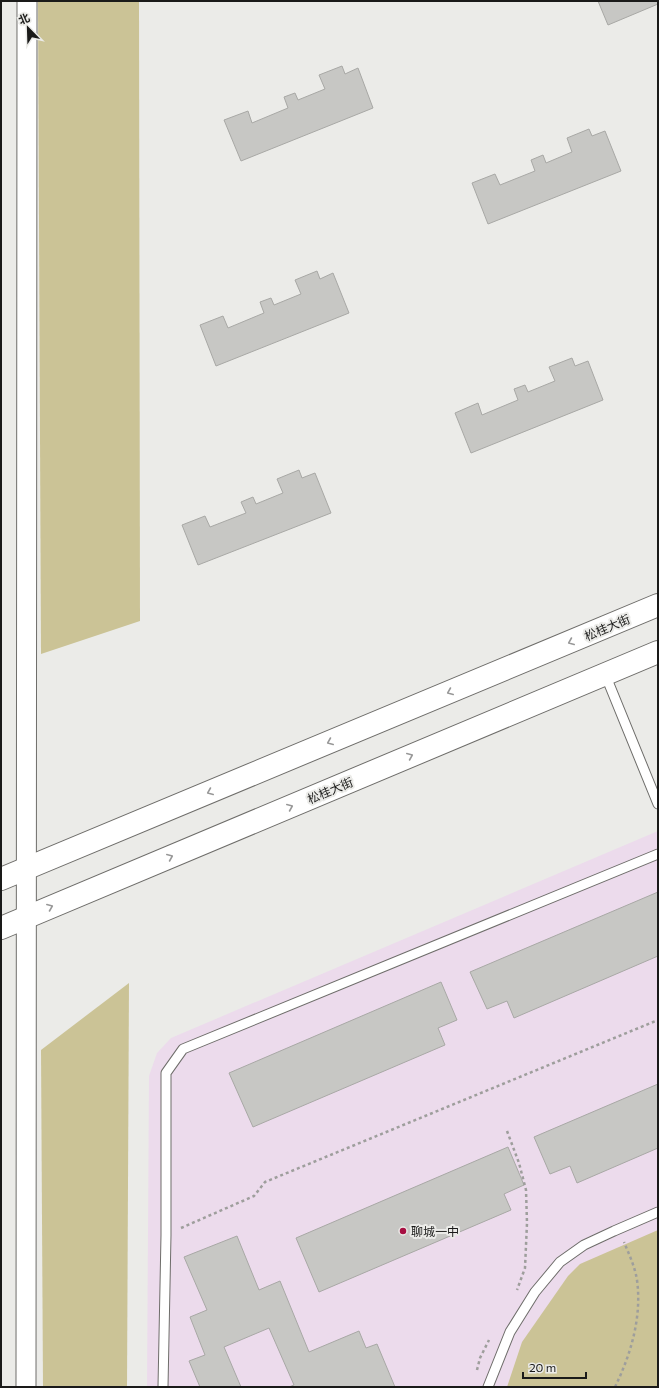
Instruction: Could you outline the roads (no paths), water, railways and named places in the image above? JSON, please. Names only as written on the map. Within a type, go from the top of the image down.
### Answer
[{"type":"main road","name":"松桂大街","points":[[1,879],[658,605]]},
{"type":"main road","name":"松桂大街","points":[[1,928],[658,652]]},
{"type":"street","points":[[26,1387],[27,1]]},
{"type":"lane","points":[[605,674],[658,804]]},
{"type":"lane","points":[[163,1387],[166,1235],[166,1073],[183,1049],[658,854]]},
{"type":"lane","points":[[488,1387],[510,1332],[535,1292],[560,1262],[584,1245],[619,1228],[658,1212]]},
{"type":"place","name":"聊城一中","points":[[403,1231]]}]
